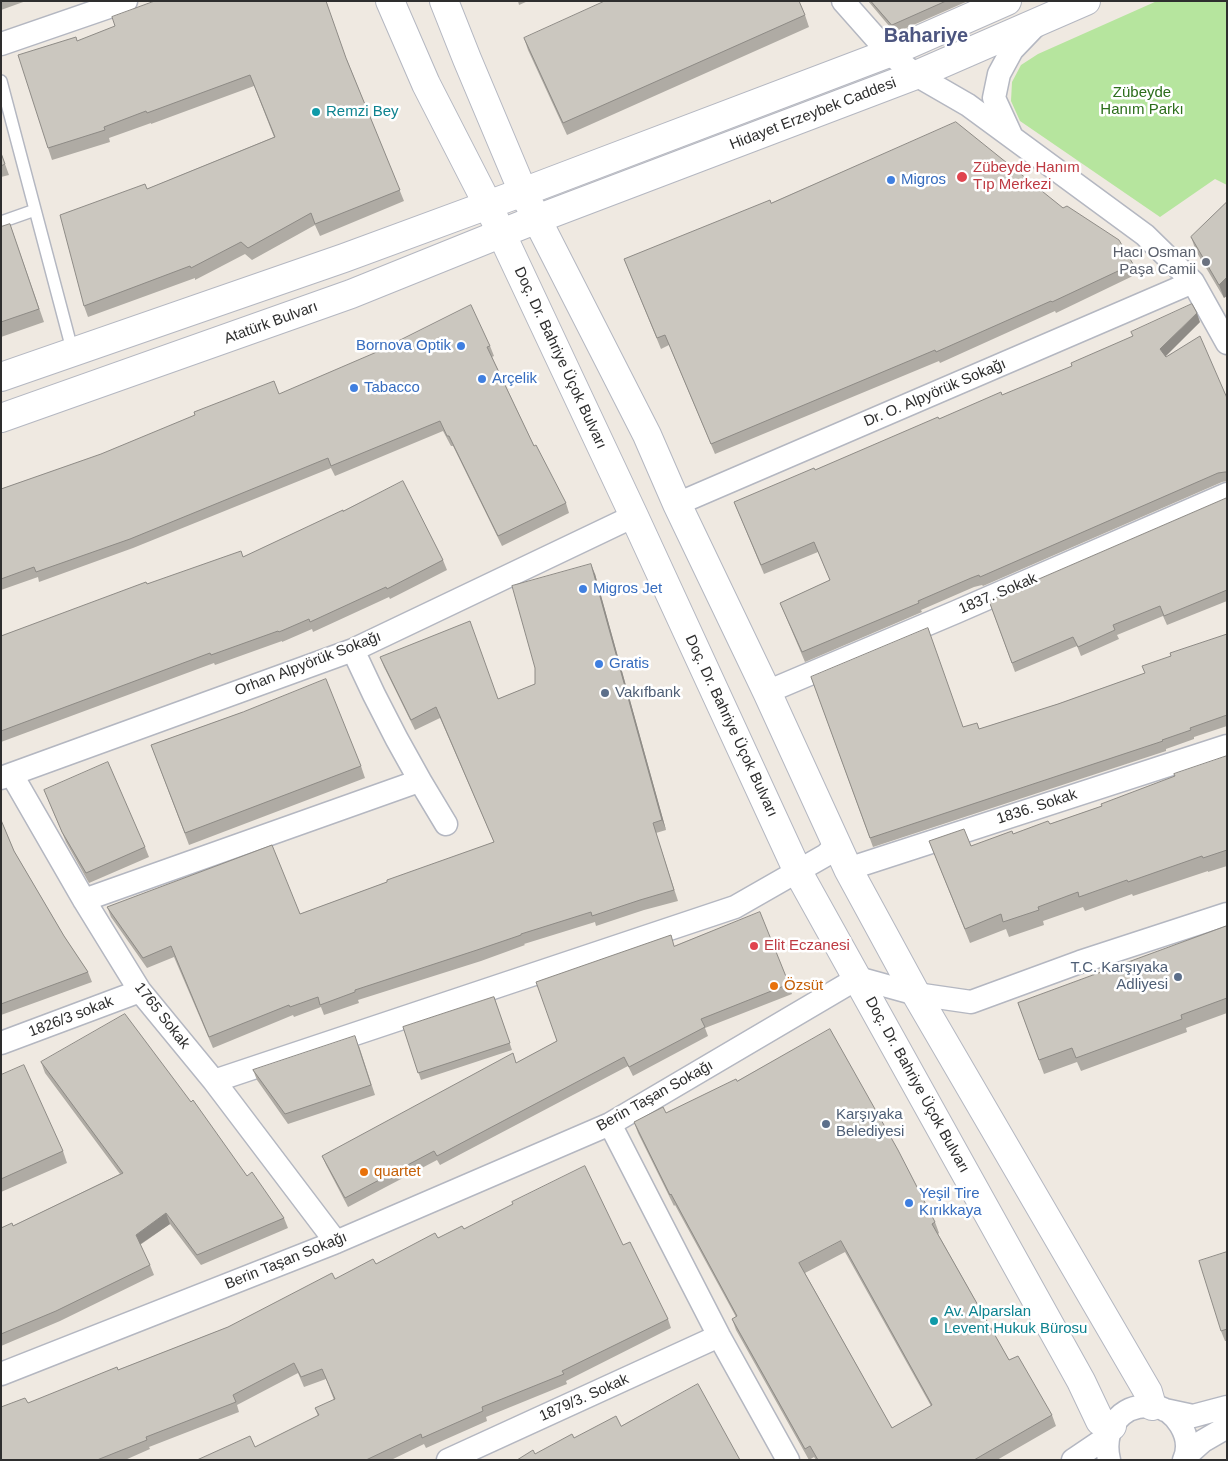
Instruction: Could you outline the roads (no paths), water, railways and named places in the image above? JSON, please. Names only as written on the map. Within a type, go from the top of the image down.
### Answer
[{"type":"main road","name":"Doç. Dr. Bahriye Üçok Bulvarı","points":[[390,1],[426,84],[488,205],[798,872],[1081,1381],[1100,1421],[1110,1431]]},
{"type":"main road","points":[[444,1],[524,192],[647,435],[677,504],[767,692],[848,869],[916,994],[1158,1408]]},
{"type":"main road","name":"Hidayet Erzeybek Caddesi","points":[[488,205],[889,52],[1007,1]]},
{"type":"main road","name":"Hidayet Erzeybek Caddesi","points":[[537,219],[916,75],[1086,1]]},
{"type":"main road","points":[[1,377],[344,258],[488,205]]},
{"type":"main road","name":"Atatürk Bulvarı","points":[[1,418],[351,294],[537,219]]},
{"type":"street","points":[[1,44],[73,10],[126,1]]},
{"type":"street","points":[[844,1],[889,52],[916,75],[968,105],[1145,235],[1193,282],[1227,343]]},
{"type":"street","points":[[1011,136],[994,98],[999,74],[1012,50],[1039,21]]},
{"type":"street","name":"Dr. O. Alpyörük Sokağı","points":[[677,504],[1193,282]]},
{"type":"street","name":"1837. Sokak","points":[[767,692],[1227,494]]},
{"type":"street","name":"Orhan Alpyörük Sokağı","points":[[7,777],[353,650],[634,516]]},
{"type":"street","points":[[353,650],[371,691],[419,781],[446,824]]},
{"type":"street","name":"1836. Sokak","points":[[848,869],[1227,746]]},
{"type":"street","name":"1765 Sokak","points":[[7,777],[140,991],[214,1081],[336,1242]]},
{"type":"street","points":[[84,900],[419,781]]},
{"type":"street","points":[[214,1081],[735,907],[826,855],[831,850],[834,840]]},
{"type":"street","points":[[858,978],[916,994],[972,1002],[1080,962],[1227,914]]},
{"type":"street","name":"Berin Taşan Sokağı","points":[[1,1374],[336,1242],[610,1124],[858,978]]},
{"type":"street","name":"1826/3 sokak","points":[[1,1043],[140,991]]},
{"type":"street","points":[[610,1124],[719,1336],[788,1460]]},
{"type":"street","name":"1879/3. Sokak","points":[[448,1460],[719,1336]]},
{"type":"street","points":[[1073,1460],[1110,1431],[1120,1417],[1129,1410],[1158,1408],[1194,1416],[1227,1407]]},
{"type":"street","points":[[1158,1408],[1175,1418],[1183,1429],[1187,1442],[1185,1458]]},
{"type":"street","points":[[1185,1458],[1203,1441],[1227,1427]]},
{"type":"street","points":[[1109,1460],[1106,1450],[1110,1431]]},
{"type":"lane","points":[[1,81],[73,353]]},
{"type":"lane","points":[[1,222],[36,210]]},
{"type":"place","name":"Remzi Bey","points":[[316,112]]},
{"type":"place","name":"Zübeyde Hanım Tıp Merkezi","points":[[962,177]]},
{"type":"place","name":"Migros","points":[[891,180]]},
{"type":"place","name":"Hacı Osman Paşa Camii","points":[[1206,262]]},
{"type":"place","name":"Bornova Optik","points":[[461,346]]},
{"type":"place","name":"Arçelik","points":[[482,379]]},
{"type":"place","name":"Tabacco","points":[[354,388]]},
{"type":"place","name":"Migros Jet","points":[[583,589]]},
{"type":"place","name":"Gratis","points":[[599,664]]},
{"type":"place","name":"Vakıfbank","points":[[605,693]]},
{"type":"place","name":"Elit Eczanesi","points":[[754,946]]},
{"type":"place","name":"T.C. Karşıyaka Adliyesi","points":[[1178,977]]},
{"type":"place","name":"Özsüt","points":[[774,986]]},
{"type":"place","name":"Karşıyaka Belediyesi","points":[[826,1124]]},
{"type":"place","name":"quartet","points":[[364,1172]]},
{"type":"place","name":"Yeşil Tire Kırıkkaya","points":[[909,1203]]},
{"type":"place","name":"Av. Alparslan Levent Hukuk Bürosu","points":[[934,1321]]},
{"type":"district","name":"Bahariye","points":[[926,36]]},
{"type":"park label","name":"Zübeyde Hanım Parkı","points":[[1142,102]]}]
